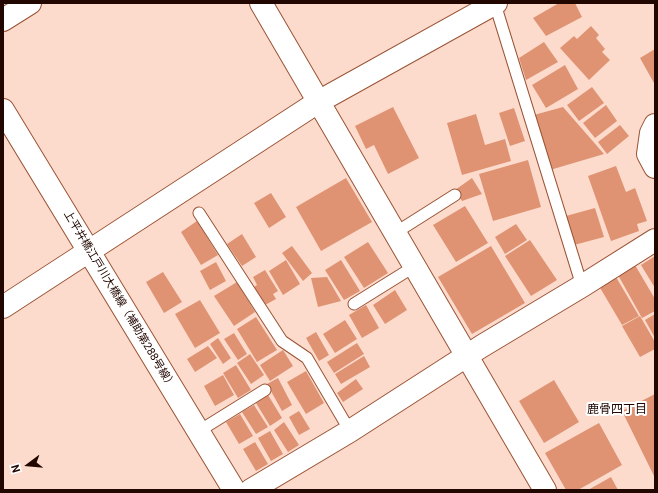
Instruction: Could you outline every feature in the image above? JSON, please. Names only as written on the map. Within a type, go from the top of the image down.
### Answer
[{"type":"street","points":[[3,20],[30,3]]},
{"type":"street","points":[[261,3],[546,490]]},
{"type":"street","points":[[3,307],[318,102],[495,3]]},
{"type":"street","name":"上平井橋江戸川大橋線（補助第288号線）","points":[[3,110],[234,490]]},
{"type":"street","points":[[655,125],[651,133],[648,154],[655,167]]},
{"type":"street","points":[[251,490],[655,240]]},
{"type":"lane","points":[[495,3],[582,286]]},
{"type":"lane","points":[[395,233],[455,195]]},
{"type":"lane","points":[[199,213],[282,341],[307,358],[350,430]]},
{"type":"lane","points":[[354,304],[415,266]]},
{"type":"lane","points":[[199,431],[265,390]]},
{"type":"building","points":[[559,3],[575,3],[582,17],[546,36],[533,18]]},
{"type":"building","points":[[591,26],[599,35],[596,38],[605,49],[602,52],[610,60],[589,80],[560,48],[574,36],[577,39]]},
{"type":"building","points":[[544,42],[558,62],[526,80],[519,58]]},
{"type":"building","points":[[655,49],[655,82],[654,83],[640,58]]},
{"type":"building","points":[[565,65],[578,89],[546,108],[532,85]]},
{"type":"building","points":[[592,87],[604,103],[579,121],[567,105]]},
{"type":"building","points":[[606,105],[617,121],[595,138],[583,123]]},
{"type":"building","points":[[393,107],[419,158],[388,174],[374,145],[366,149],[355,126]]},
{"type":"building","points":[[563,107],[604,154],[550,170],[534,115]]},
{"type":"building","points":[[514,108],[525,141],[510,146],[499,113]]},
{"type":"building","points":[[476,114],[485,145],[505,139],[511,161],[462,175],[447,123]]},
{"type":"building","points":[[620,125],[629,136],[607,154],[598,142]]},
{"type":"building","points":[[528,160],[541,207],[493,221],[479,174]]},
{"type":"building","points":[[616,166],[626,192],[635,188],[647,221],[637,224],[639,231],[611,241],[588,176]]},
{"type":"building","points":[[346,178],[372,222],[321,251],[296,207]]},
{"type":"building","points":[[472,178],[482,194],[462,201],[455,190]]},
{"type":"building","points":[[271,193],[286,217],[269,228],[254,203]]},
{"type":"building","points":[[465,206],[488,243],[456,262],[433,225]]},
{"type":"building","points":[[595,208],[604,237],[574,245],[566,216]]},
{"type":"building","points":[[197,221],[218,255],[201,265],[181,232]]},
{"type":"building","points":[[516,224],[527,240],[505,254],[495,237]]},
{"type":"building","points":[[242,234],[256,257],[242,266],[227,244]]},
{"type":"building","points":[[530,240],[557,280],[531,296],[505,256]]},
{"type":"building","points":[[368,242],[388,273],[364,288],[344,257]]},
{"type":"building","points":[[292,246],[312,273],[303,281],[282,253]]},
{"type":"building","points":[[491,246],[525,303],[472,334],[438,277]]},
{"type":"building","points":[[655,256],[655,288],[641,265]]},
{"type":"building","points":[[286,260],[300,284],[283,295],[269,271]]},
{"type":"building","points":[[341,260],[360,291],[344,300],[325,270]]},
{"type":"building","points":[[216,262],[226,281],[210,290],[200,271]]},
{"type":"building","points":[[635,265],[655,299],[655,311],[642,318],[618,275]]},
{"type":"building","points":[[265,270],[278,291],[273,294],[276,299],[265,305],[254,287],[257,285],[253,277]]},
{"type":"building","points":[[163,272],[182,302],[164,313],[146,282]]},
{"type":"building","points":[[327,277],[341,301],[318,307],[311,278]]},
{"type":"building","points":[[616,277],[639,316],[622,325],[599,286]]},
{"type":"building","points":[[237,282],[255,312],[234,326],[214,296]]},
{"type":"building","points":[[395,290],[407,310],[385,324],[373,305]]},
{"type":"building","points":[[200,300],[220,333],[195,348],[175,314]]},
{"type":"building","points":[[366,305],[379,328],[362,338],[349,315]]},
{"type":"building","points":[[655,314],[655,338],[645,320]]},
{"type":"building","points":[[640,316],[655,342],[655,349],[640,357],[622,326]]},
{"type":"building","points":[[256,317],[277,350],[257,362],[237,329]]},
{"type":"building","points":[[345,320],[357,339],[335,353],[323,334]]},
{"type":"building","points":[[316,332],[329,355],[319,361],[306,338]]},
{"type":"building","points":[[234,333],[247,354],[238,360],[224,339]]},
{"type":"building","points":[[218,338],[231,358],[223,364],[210,344]]},
{"type":"building","points":[[357,343],[364,354],[334,373],[327,362]]},
{"type":"building","points":[[208,346],[217,358],[195,372],[187,359]]},
{"type":"building","points":[[283,350],[293,366],[270,381],[260,365]]},
{"type":"building","points":[[250,354],[264,375],[251,384],[237,363]]},
{"type":"building","points":[[364,356],[370,367],[341,384],[335,374]]},
{"type":"building","points":[[236,365],[251,390],[238,398],[223,373]]},
{"type":"building","points":[[306,371],[324,403],[306,414],[287,382]]},
{"type":"building","points":[[223,375],[234,395],[215,406],[204,386]]},
{"type":"building","points":[[278,378],[292,405],[282,411],[267,384]]},
{"type":"building","points":[[356,379],[363,389],[343,402],[337,393]]},
{"type":"building","points":[[554,380],[579,422],[544,443],[519,401]]},
{"type":"building","points":[[655,394],[655,478],[622,411]]},
{"type":"building","points":[[268,395],[282,418],[270,426],[256,403]]},
{"type":"building","points":[[254,405],[268,427],[256,434],[242,412]]},
{"type":"building","points":[[299,411],[310,429],[299,435],[289,417]]},
{"type":"building","points":[[240,414],[253,436],[239,444],[226,422]]},
{"type":"building","points":[[284,422],[299,445],[288,452],[274,430]]},
{"type":"building","points":[[599,423],[622,465],[578,490],[566,490],[545,453]]},
{"type":"building","points":[[270,431],[283,454],[271,461],[258,438]]},
{"type":"building","points":[[255,442],[268,464],[256,471],[243,449]]},
{"type":"building","points":[[611,477],[618,490],[588,490]]},
{"type":"district","name":"鹿骨四丁目","points":[[617,410]]}]
